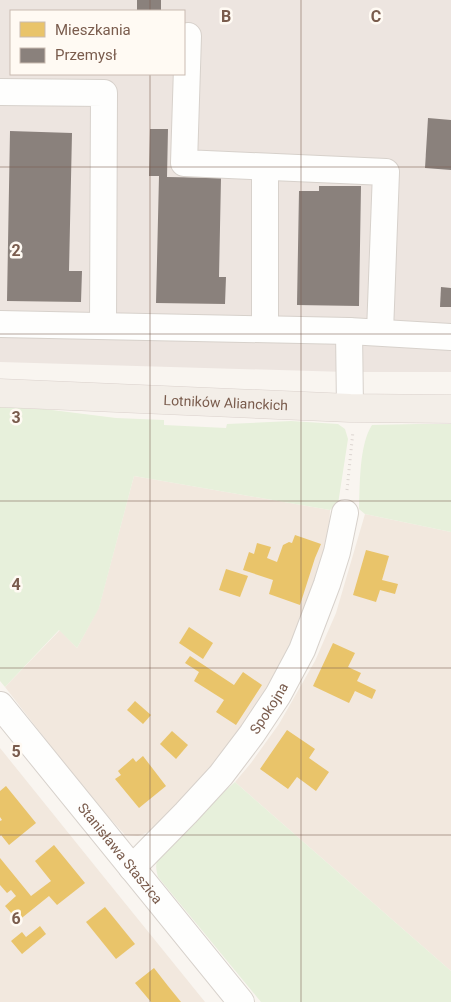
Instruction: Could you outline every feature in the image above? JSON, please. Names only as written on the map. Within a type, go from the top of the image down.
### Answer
[{"type":"main road","name":"Lotników Alianckich","points":[[0,393],[350,408],[451,408]]},
{"type":"street","points":[[188,36],[184,163],[386,172],[380,332]]},
{"type":"street","points":[[0,92],[104,93],[102,326]]},
{"type":"street","points":[[265,166],[265,329]]},
{"type":"street","points":[[0,324],[349,330],[451,337]]},
{"type":"street","points":[[349,330],[350,408]]},
{"type":"street","name":"Spokojna","points":[[132,868],[221,775],[278,695],[302,650],[327,584],[337,552],[345,513]]},
{"type":"street","name":"Stanisława Staszica","points":[[0,705],[241,1002]]},
{"type":"path","points":[[345,513],[353,433],[350,408]]},
{"type":"shaded area","points":[[0,0],[451,0],[451,372],[346,372],[0,362]]},
{"type":"shaded area","points":[[134,476],[330,510],[329,535],[317,584],[296,637],[258,705],[217,761],[151,831],[138,836],[125,835],[87,793],[5,687],[60,630],[77,648],[99,607]]},
{"type":"shaded area","points":[[365,514],[451,532],[451,971],[235,782],[279,724],[315,661],[336,613]]},
{"type":"shaded area","points":[[0,748],[99,871],[205,1002],[0,1002]]},
{"type":"green space","points":[[0,407],[44,409],[116,418],[164,420],[164,425],[226,428],[227,424],[291,421],[338,424],[345,429],[348,439],[338,504],[330,510],[134,476],[99,608],[77,648],[59,630],[5,687],[0,681]]},
{"type":"green space","points":[[451,424],[451,532],[365,514],[359,509],[362,454],[372,425]]},
{"type":"green space","points":[[235,782],[451,971],[451,1002],[261,1002],[158,877],[156,869],[157,861],[163,853]]},
{"type":"building: Mieszkania","points":[[295,535],[321,544],[300,605],[269,594],[273,580],[243,570],[249,552],[254,554],[257,543],[271,547],[267,558],[277,562],[283,545],[289,542],[292,543]]},
{"type":"building: Mieszkania","points":[[366,550],[389,556],[382,580],[398,584],[395,594],[380,590],[376,602],[353,595]]},
{"type":"building: Mieszkania","points":[[226,569],[248,576],[240,597],[219,590]]},
{"type":"building: Mieszkania","points":[[189,627],[213,643],[203,659],[179,643]]},
{"type":"building: Mieszkania","points":[[333,643],[355,653],[348,667],[361,673],[357,681],[376,690],[372,699],[355,691],[349,703],[313,686]]},
{"type":"building: Mieszkania","points":[[190,656],[234,685],[243,672],[262,685],[236,725],[216,712],[224,700],[194,681],[199,672],[185,663]]},
{"type":"building: Mieszkania","points":[[135,701],[151,715],[143,724],[127,710]]},
{"type":"building: Mieszkania","points":[[287,730],[315,749],[309,758],[329,772],[316,791],[297,777],[288,789],[260,769]]},
{"type":"building: Mieszkania","points":[[172,731],[188,745],[176,759],[160,744]]},
{"type":"building: Mieszkania","points":[[143,756],[166,786],[139,808],[115,779],[121,775],[118,771],[133,758],[136,762]]},
{"type":"building: Mieszkania","points":[[6,786],[36,823],[9,845],[0,836],[0,821],[2,820],[0,817],[0,791]]},
{"type":"building: Mieszkania","points":[[54,845],[85,883],[57,905],[49,896],[18,921],[5,906],[16,896],[11,890],[7,893],[0,885],[0,858],[31,896],[51,881],[35,861]]},
{"type":"building: Mieszkania","points":[[105,907],[135,944],[116,959],[86,922]]},
{"type":"building: Mieszkania","points":[[40,926],[46,934],[22,954],[11,941],[22,932],[26,937]]},
{"type":"building: Mieszkania","points":[[154,968],[181,1002],[151,1002],[135,983]]},
{"type":"building: Przemysł","points":[[137,0],[161,0],[161,10],[137,10]]},
{"type":"building: Przemysł","points":[[428,118],[451,120],[451,170],[425,168]]},
{"type":"building: Przemysł","points":[[150,129],[168,129],[167,177],[221,178],[219,277],[226,277],[225,304],[156,303],[159,176],[149,176]]},
{"type":"building: Przemysł","points":[[10,131],[72,133],[69,271],[82,271],[81,302],[7,301]]},
{"type":"building: Przemysł","points":[[319,186],[361,186],[359,306],[297,305],[299,191],[319,191]]},
{"type":"building: Przemysł","points":[[441,287],[451,288],[451,307],[440,307]]}]
